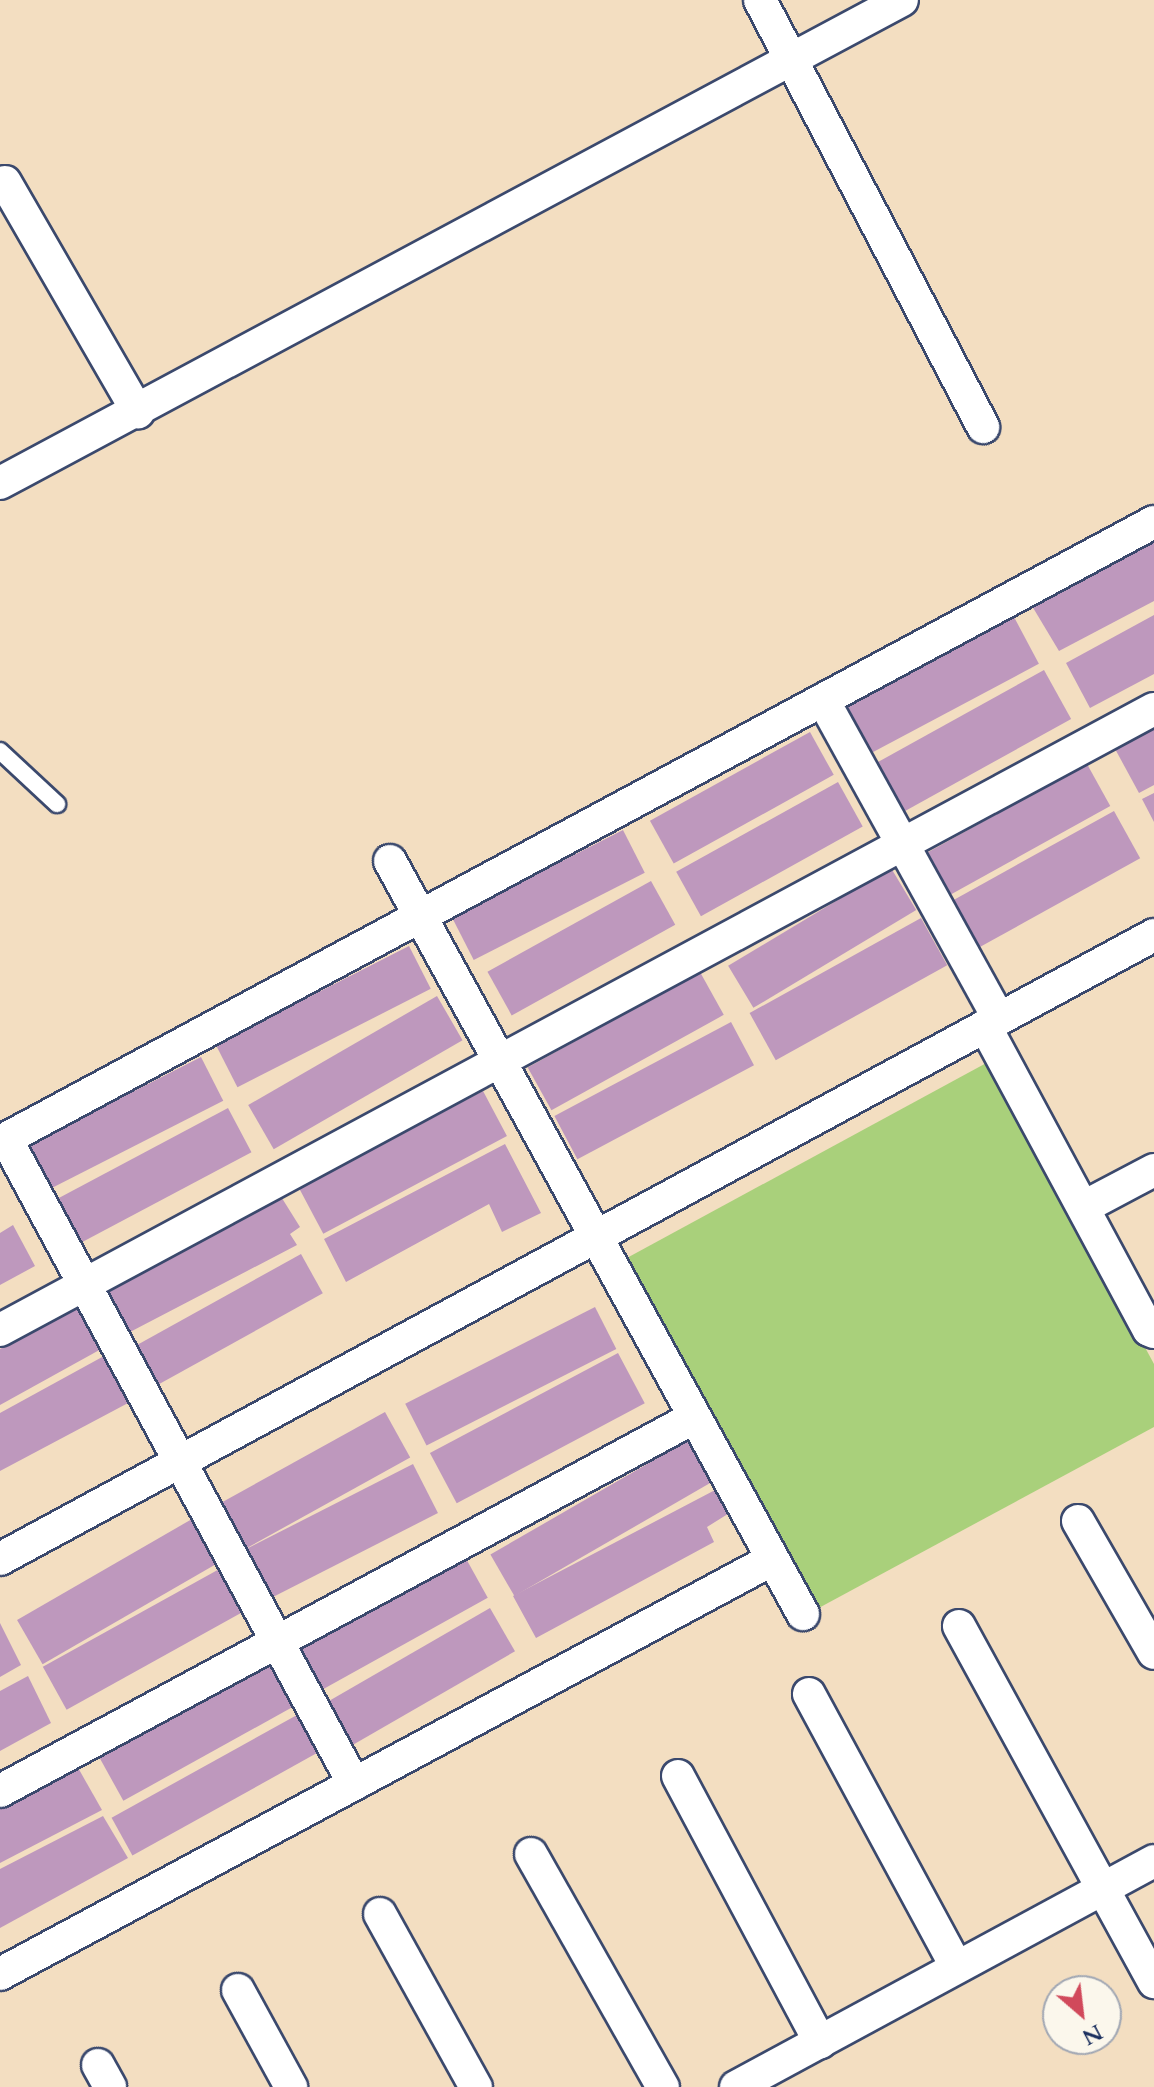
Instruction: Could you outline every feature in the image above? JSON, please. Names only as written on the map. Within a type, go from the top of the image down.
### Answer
[{"type":"street","points":[[760,0],[983,427]]},
{"type":"street","points":[[0,483],[138,412],[902,0]]},
{"type":"street","points":[[5,182],[138,412]]},
{"type":"street","points":[[354,1784],[85,1285],[3,1141],[1154,522]]},
{"type":"street","points":[[823,700],[903,845],[1084,1207],[1149,1330],[1154,1332]]},
{"type":"street","points":[[0,1330],[1154,709]]},
{"type":"street","points":[[390,861],[803,1614]]},
{"type":"street","points":[[0,1559],[1154,935]]},
{"type":"street","points":[[1084,1207],[1154,1170]]},
{"type":"street","points":[[0,1791],[695,1417]]},
{"type":"street","points":[[1078,1521],[1154,1653]]},
{"type":"street","points":[[0,1974],[773,1559]]},
{"type":"street","points":[[959,1626],[1154,1982]]},
{"type":"street","points":[[809,1694],[956,1966]]},
{"type":"street","points":[[678,1776],[820,2042]]},
{"type":"street","points":[[531,1854],[663,2087]]},
{"type":"street","points":[[736,2087],[1154,1861]]},
{"type":"street","points":[[380,1914],[476,2087]]},
{"type":"street","points":[[238,1990],[291,2087]]},
{"type":"lane","points":[[0,751],[57,804]]},
{"type":"green space","points":[[990,1061],[1154,1364],[1154,1427],[815,1610],[625,1259]]},
{"type":"building","points":[[1154,541],[1154,601],[1059,651],[1032,606]]},
{"type":"building","points":[[1154,615],[1154,674],[1090,708],[1066,663]]},
{"type":"building","points":[[1014,617],[1039,664],[868,754],[844,708]]},
{"type":"building","points":[[1044,670],[1071,719],[900,814],[873,765]]},
{"type":"building","points":[[1154,726],[1154,785],[1139,793],[1114,747]]},
{"type":"building","points":[[810,732],[834,775],[674,864],[650,821]]},
{"type":"building","points":[[1087,764],[1110,806],[946,897],[923,855]]},
{"type":"building","points":[[838,782],[863,827],[701,916],[676,872]]},
{"type":"building","points":[[1154,793],[1154,822],[1142,799]]},
{"type":"building","points":[[1114,811],[1140,858],[975,950],[949,903]]},
{"type":"building","points":[[623,830],[645,873],[474,960],[452,917]]},
{"type":"building","points":[[891,868],[916,910],[753,1008],[728,966]]},
{"type":"building","points":[[651,881],[675,925],[512,1015],[487,972]]},
{"type":"building","points":[[921,918],[947,965],[776,1060],[750,1013]]},
{"type":"building","points":[[409,946],[431,989],[237,1087],[216,1045]]},
{"type":"building","points":[[700,972],[724,1015],[551,1110],[528,1068]]},
{"type":"building","points":[[437,996],[462,1040],[274,1149],[248,1105]]},
{"type":"building","points":[[731,1022],[754,1065],[577,1159],[554,1116]]},
{"type":"building","points":[[201,1057],[223,1101],[46,1191],[24,1147]]},
{"type":"building","points":[[483,1091],[507,1136],[323,1234],[299,1189]]},
{"type":"building","points":[[228,1108],[251,1152],[76,1246],[52,1201]]},
{"type":"building","points":[[505,1144],[541,1213],[502,1232],[489,1204],[346,1282],[324,1239]]},
{"type":"building","points":[[280,1195],[300,1227],[290,1234],[297,1245],[130,1332],[103,1287]]},
{"type":"building","points":[[13,1225],[35,1266],[0,1285],[0,1233]]},
{"type":"building","points":[[301,1254],[323,1293],[158,1385],[137,1345]]},
{"type":"building","points":[[80,1306],[103,1348],[0,1405],[0,1349]]},
{"type":"building","points":[[595,1307],[616,1349],[427,1446],[405,1404]]},
{"type":"building","points":[[618,1353],[645,1403],[457,1503],[430,1453]]},
{"type":"building","points":[[104,1356],[130,1402],[0,1471],[0,1413]]},
{"type":"building","points":[[385,1412],[410,1457],[243,1550],[218,1505]]},
{"type":"building","points":[[687,1441],[711,1483],[514,1596],[490,1554]]},
{"type":"building","points":[[413,1464],[438,1513],[265,1601],[240,1552]]},
{"type":"building","points":[[717,1489],[731,1512],[707,1527],[714,1542],[536,1638],[513,1596]]},
{"type":"building","points":[[192,1519],[218,1563],[43,1664],[17,1620]]},
{"type":"building","points":[[464,1555],[488,1598],[319,1691],[295,1649]]},
{"type":"building","points":[[223,1567],[247,1610],[67,1710],[43,1667]]},
{"type":"building","points":[[490,1608],[515,1651],[349,1747],[324,1704]]},
{"type":"building","points":[[0,1623],[21,1665],[0,1677]]},
{"type":"building","points":[[266,1660],[292,1707],[123,1801],[97,1754]]},
{"type":"building","points":[[28,1676],[51,1723],[0,1751],[0,1691]]},
{"type":"building","points":[[297,1715],[318,1753],[132,1855],[112,1818]]},
{"type":"building","points":[[77,1766],[102,1810],[0,1863],[0,1808]]},
{"type":"building","points":[[103,1816],[128,1858],[0,1928],[0,1869]]}]
